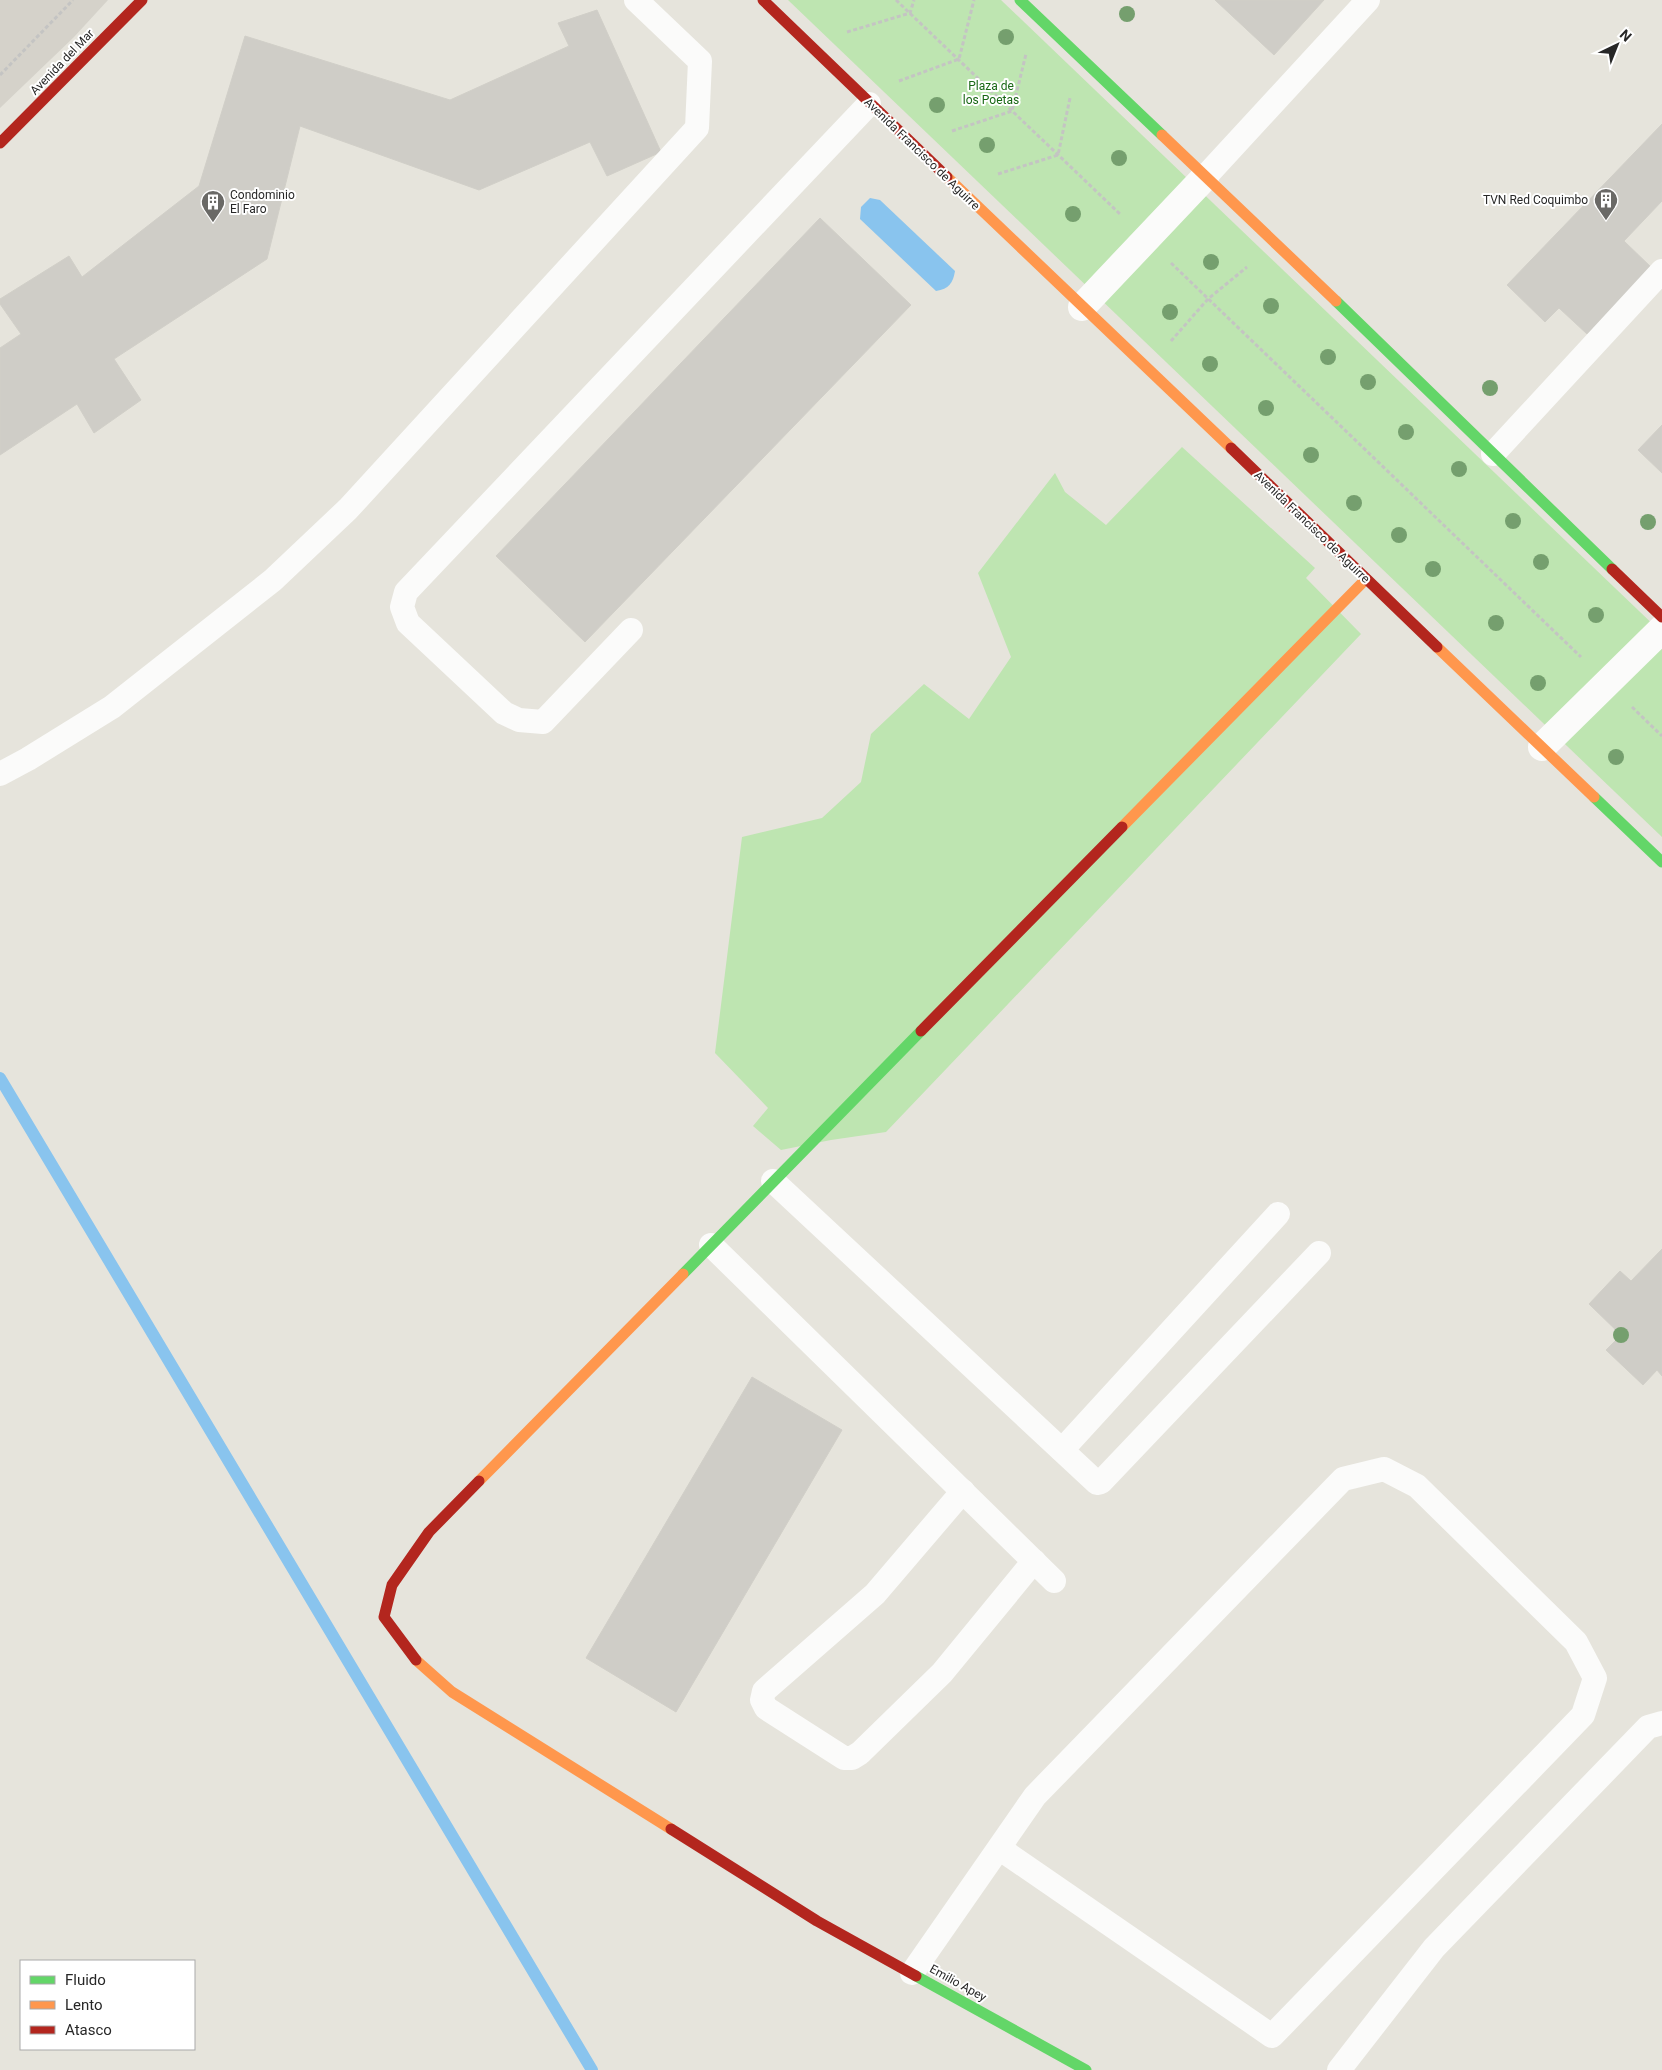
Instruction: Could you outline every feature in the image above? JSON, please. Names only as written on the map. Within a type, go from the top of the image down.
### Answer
[{"type":"main road","name":"Avenida del Mar","points":[[0,143],[142,0]]},
{"type":"main road","name":"Avenida Francisco de Aguirre","points":[[763,0],[869,104],[1662,862]]},
{"type":"main road","points":[[1020,0],[1380,343],[1662,617]]},
{"type":"main road","points":[[711,1244],[1366,579]]},
{"type":"main road","name":"Emilio Apey","points":[[711,1244],[428,1532],[392,1585],[384,1617],[414,1658],[452,1692],[817,1921],[1086,2070]]},
{"type":"street","points":[[1082,307],[1205,177]]},
{"type":"street","points":[[1542,747],[1662,630]]},
{"type":"lane","points":[[0,774],[28,759],[112,707],[273,580],[348,509],[697,128],[700,61],[636,0]]},
{"type":"lane","points":[[1205,177],[1368,0]]},
{"type":"lane","points":[[631,630],[543,722],[519,720],[504,713],[408,623],[402,607],[406,592],[869,104]]},
{"type":"lane","points":[[1493,454],[1662,271]]},
{"type":"lane","points":[[773,1181],[1097,1483],[1319,1253]]},
{"type":"lane","points":[[1062,1450],[1278,1214]]},
{"type":"lane","points":[[711,1244],[1054,1581]]},
{"type":"lane","points":[[912,1973],[1035,1796],[1343,1478],[1384,1469],[1417,1486],[1576,1642],[1595,1678],[1583,1715],[1272,2036],[999,1848]]},
{"type":"lane","points":[[963,1491],[876,1594],[764,1691],[762,1700],[766,1708],[844,1758],[852,1758],[860,1754],[942,1672],[1034,1562]]},
{"type":"lane","points":[[1338,2070],[1434,1948],[1648,1727],[1662,1723]]},
{"type":"path","points":[[0,75],[73,0]]},
{"type":"path","points":[[896,0],[1662,736]]},
{"type":"path","points":[[910,13],[914,0]]},
{"type":"path","points":[[959,59],[974,0]]},
{"type":"path","points":[[843,33],[910,13]]},
{"type":"path","points":[[1012,110],[1026,53]]},
{"type":"path","points":[[894,82],[959,59]]},
{"type":"path","points":[[1058,155],[1071,94]]},
{"type":"path","points":[[948,133],[1012,110]]},
{"type":"path","points":[[994,175],[1058,155]]},
{"type":"path","points":[[1146,369],[1208,299],[1255,262],[1273,243]]},
{"type":"green space","name":"Plaza de los Poetas","points":[[788,0],[1001,0],[1662,633],[1662,837]]},
{"type":"green space","points":[[1182,447],[1315,568],[1306,578],[1361,634],[886,1132],[781,1150],[753,1126],[768,1108],[715,1053],[742,837],[822,818],[861,782],[871,734],[924,684],[969,719],[1011,657],[978,573],[1055,473],[1065,492],[1106,525]]},
{"type":"shaded area","points":[[0,0],[108,0],[74,37],[0,108]]},
{"type":"water","points":[[870,198],[880,200],[955,271],[952,282],[947,287],[936,291],[860,219],[861,207]]},
{"type":"building","points":[[1215,0],[1324,0],[1274,55]]},
{"type":"building","name":"Condominio El Faro","points":[[597,10],[661,152],[607,176],[590,142],[479,190],[300,126],[267,259],[114,359],[141,400],[94,433],[77,404],[0,455],[0,348],[21,334],[0,304],[0,299],[69,256],[82,277],[199,186],[245,36],[450,100],[569,46],[558,23]]},
{"type":"building","name":"TVN Red Coquimbo","points":[[1662,124],[1662,201],[1624,241],[1652,268],[1587,334],[1559,308],[1545,322],[1507,285]]},
{"type":"building","points":[[820,218],[911,305],[585,642],[496,556]]},
{"type":"building","points":[[1662,425],[1662,473],[1638,450]]},
{"type":"building","points":[[1662,1249],[1662,1376],[1657,1370],[1643,1385],[1606,1350],[1621,1335],[1589,1304],[1620,1271],[1631,1281]]},
{"type":"building","points":[[752,1377],[842,1430],[676,1712],[586,1658]]},
{"type":"waterway","points":[[0,1078],[592,2070]]},
{"type":"traffic: fast","points":[[1020,0],[1162,135]]},
{"type":"traffic: fast","points":[[1336,301],[1612,569]]},
{"type":"traffic: fast","points":[[1594,797],[1662,862]]},
{"type":"traffic: fast","points":[[683,1274],[921,1031]]},
{"type":"traffic: fast","points":[[916,1976],[1086,2070]]},
{"type":"traffic: slow","points":[[1162,135],[1336,301]]},
{"type":"traffic: slow","points":[[947,177],[1231,448]]},
{"type":"traffic: slow","points":[[1122,827],[1366,579]]},
{"type":"traffic: slow","points":[[1437,647],[1594,797]]},
{"type":"traffic: slow","points":[[479,1481],[683,1274]]},
{"type":"traffic: slow","points":[[416,1660],[452,1692],[671,1829]]},
{"type":"traffic: jam","points":[[0,143],[142,0]]},
{"type":"traffic: jam","points":[[763,0],[947,177]]},
{"type":"traffic: jam","points":[[1231,448],[1437,647]]},
{"type":"traffic: jam","points":[[1612,569],[1662,617]]},
{"type":"traffic: jam","points":[[921,1031],[1122,827]]},
{"type":"traffic: jam","points":[[416,1660],[384,1617],[392,1585],[429,1532],[479,1481]]},
{"type":"traffic: jam","points":[[671,1829],[817,1921],[916,1976]]},
{"type":"place","name":"TVN Red Coquimbo","points":[[1606,221]]},
{"type":"place","name":"Condominio El Faro","points":[[213,223]]}]
